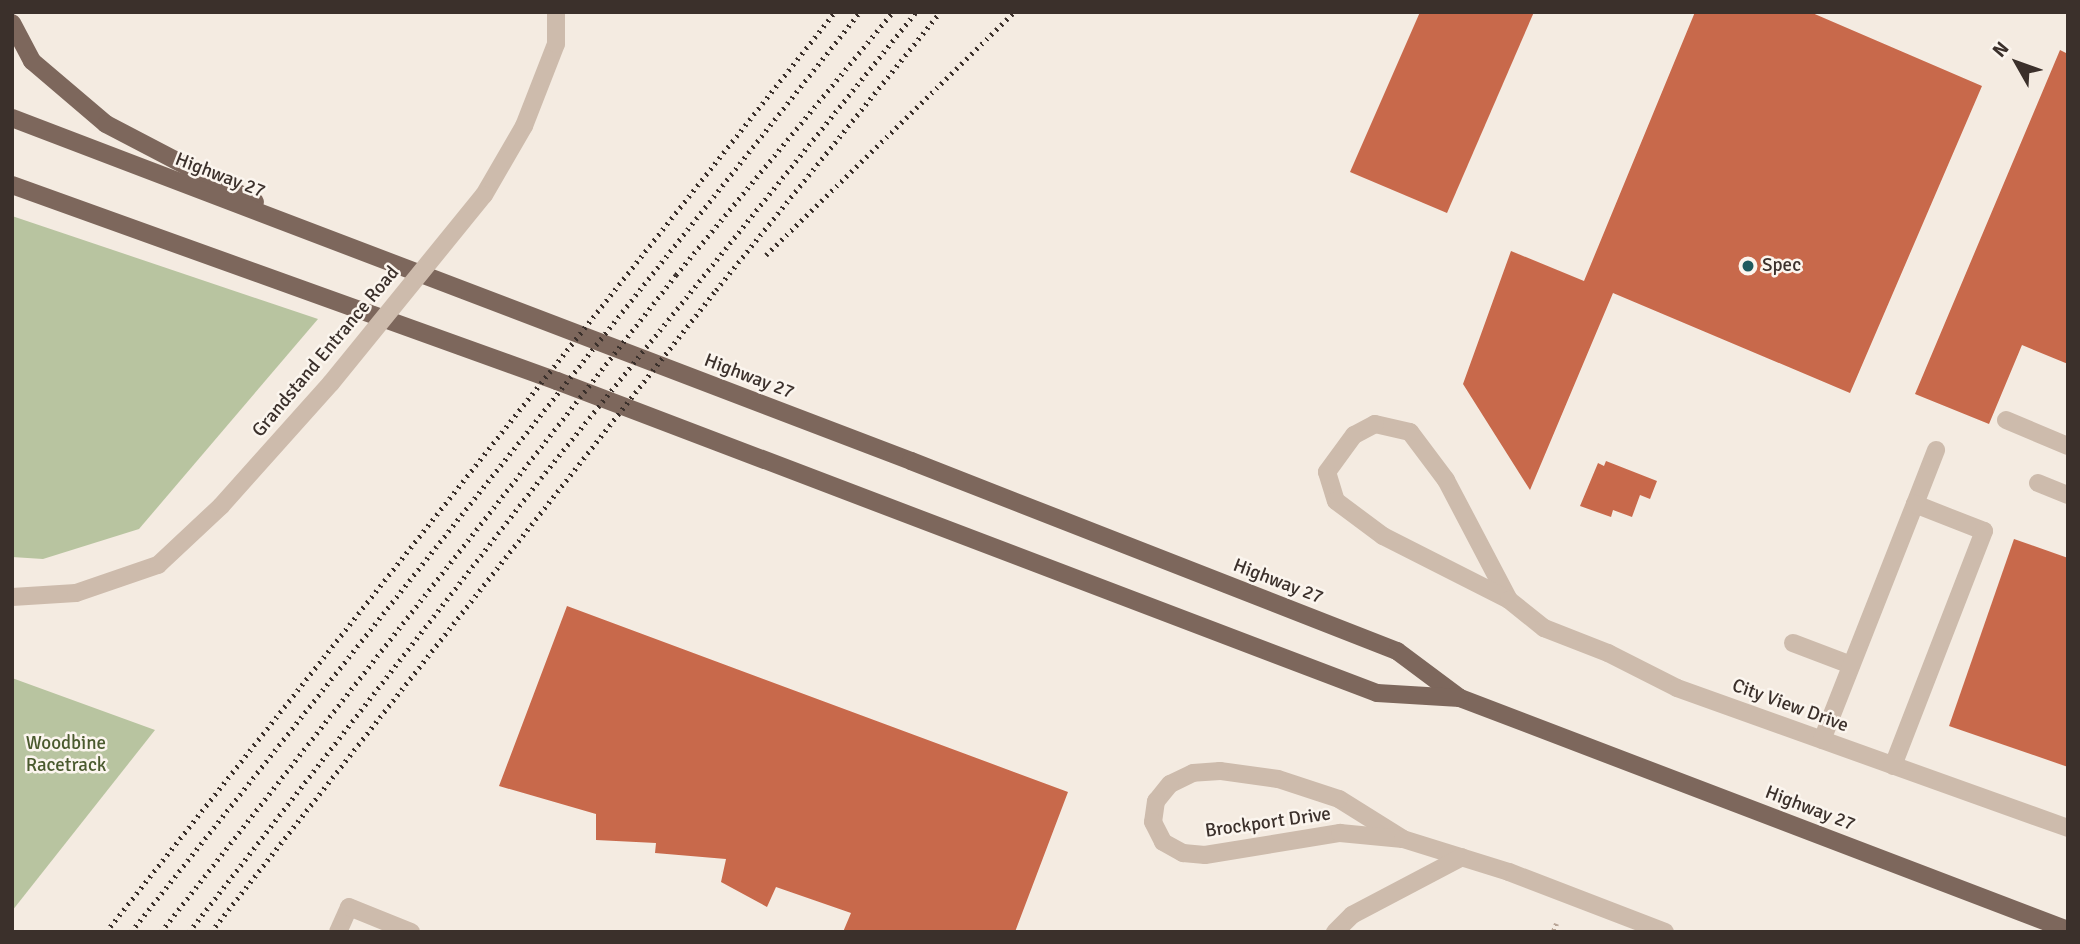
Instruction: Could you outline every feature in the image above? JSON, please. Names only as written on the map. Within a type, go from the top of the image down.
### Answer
[{"type":"main road","points":[[12,23],[32,61],[106,124],[330,241]]},
{"type":"main road","name":"Highway 27","points":[[12,118],[924,466],[1397,650],[1460,698],[2068,930]]},
{"type":"main road","name":"Highway 27","points":[[12,185],[557,382],[1377,693],[1460,698]]},
{"type":"street","name":"Grandstand Entrance Road","points":[[12,597],[76,593],[158,565],[220,506],[331,383],[484,195],[524,126],[556,44],[556,12]]},
{"type":"street","points":[[2007,421],[2068,446]]},
{"type":"street","name":"City View Drive","points":[[1509,600],[1446,480],[1410,432],[1375,424],[1354,435],[1327,472],[1336,500],[1382,536],[1509,600],[1544,628],[1608,653],[1677,688],[2068,828]]},
{"type":"street","points":[[1822,740],[1936,450]]},
{"type":"street","points":[[2038,483],[2068,495]]},
{"type":"street","points":[[1893,765],[1984,531],[1915,504]]},
{"type":"street","points":[[1793,643],[1851,665]]},
{"type":"street","name":"Brockport Drive","points":[[1403,839],[1339,799],[1278,779],[1220,771],[1193,773],[1170,784],[1156,801],[1153,822],[1163,842],[1183,853],[1205,855],[1340,832],[1403,839],[1509,872],[1665,932]]},
{"type":"street","points":[[1335,932],[1352,915],[1462,857]]},
{"type":"street","points":[[338,932],[349,907],[411,932]]},
{"type":"path","points":[[1553,932],[1556,924]]},
{"type":"green space","points":[[12,216],[318,319],[139,529],[43,559],[12,557]]},
{"type":"green space","name":"Woodbine Racetrack","points":[[12,678],[155,730],[12,911]]},
{"type":"building","points":[[1420,12],[1534,12],[1447,213],[1350,172]]},
{"type":"building","name":"Spec","points":[[1695,12],[1810,12],[1982,86],[1850,393],[1613,293],[1530,490],[1463,384],[1511,251],[1584,281]]},
{"type":"building","points":[[2060,50],[2068,54],[2068,364],[2022,345],[1989,424],[1915,394]]},
{"type":"building","points":[[1606,461],[1657,481],[1650,499],[1640,495],[1632,517],[1613,510],[1611,517],[1580,506],[1598,463],[1604,466]]},
{"type":"building","points":[[2014,539],[2068,558],[2068,767],[1949,726]]},
{"type":"building","points":[[567,606],[1068,792],[1015,932],[843,932],[851,913],[776,887],[767,907],[721,882],[726,859],[655,853],[656,843],[596,840],[596,814],[499,786]]},
{"type":"railway","points":[[106,932],[835,12]]},
{"type":"railway","points":[[131,932],[860,12]]},
{"type":"railway","points":[[161,932],[676,275],[893,12]]},
{"type":"railway","points":[[189,932],[541,478],[916,12]]},
{"type":"railway","points":[[211,932],[716,290],[940,12]]},
{"type":"railway","points":[[766,255],[1014,12]]},
{"type":"place","name":"Spec","points":[[1748,266]]}]
